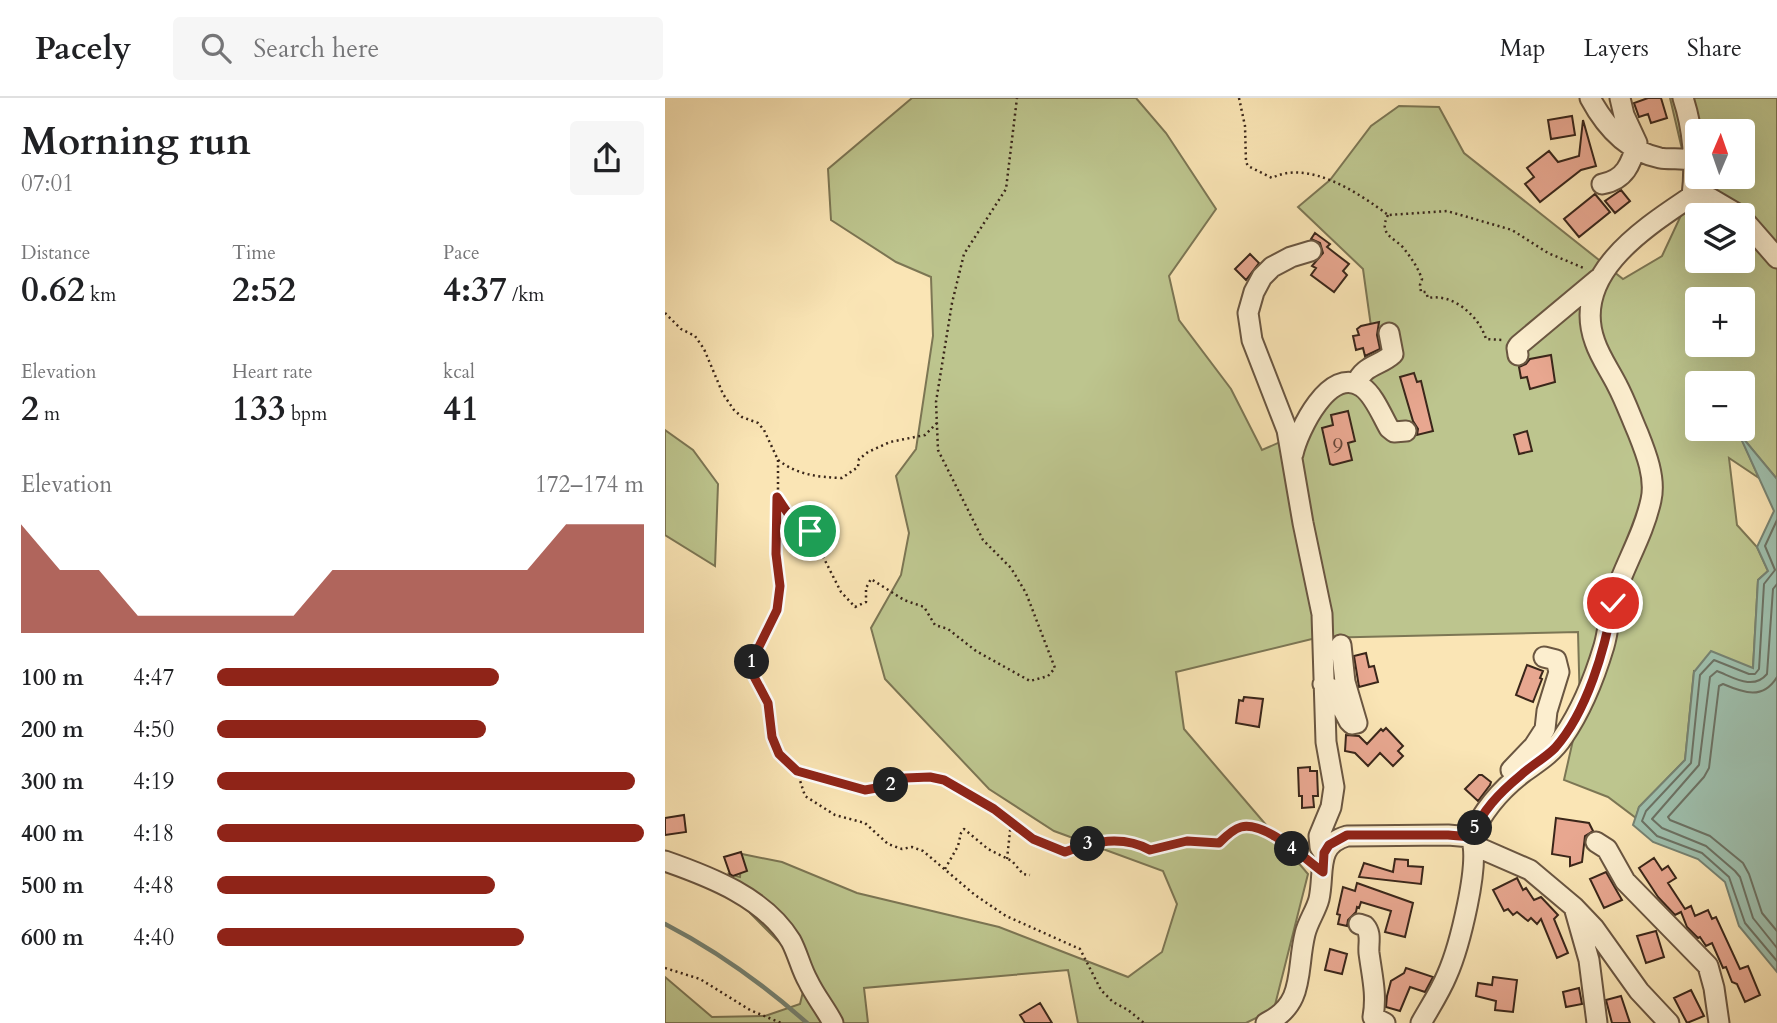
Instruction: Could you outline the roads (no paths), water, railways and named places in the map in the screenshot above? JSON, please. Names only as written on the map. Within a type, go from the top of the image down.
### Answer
[{"type":"street","points":[[1590,98],[1609,129],[1636,148],[1660,158],[1685,160]]},
{"type":"street","points":[[1602,184],[1620,178],[1636,148],[1637,143],[1621,107],[1620,98]]},
{"type":"street","points":[[1683,98],[1688,119]]},
{"type":"street","points":[[1692,189],[1692,196]]},
{"type":"street","points":[[1523,347],[1600,276],[1616,255],[1647,227],[1692,196],[1710,198],[1719,203]]},
{"type":"street","points":[[1755,233],[1777,258]]},
{"type":"street","points":[[1311,251],[1272,267],[1262,277],[1254,292],[1248,313],[1252,340],[1287,430],[1322,614],[1326,742],[1334,787],[1331,807],[1319,836],[1324,862]]},
{"type":"street","points":[[1421,1023],[1454,960],[1472,884],[1473,842],[1487,806],[1556,747],[1569,728],[1604,648],[1615,595],[1651,500],[1652,478],[1643,447],[1619,388],[1595,343],[1591,317],[1600,276]]},
{"type":"street","points":[[1356,384],[1360,374],[1374,363],[1393,354],[1389,333]]},
{"type":"street","points":[[1292,462],[1297,439],[1311,411],[1338,384],[1356,384],[1365,390],[1389,428],[1399,433],[1406,431]]},
{"type":"street","points":[[1323,684],[1332,689],[1349,721],[1352,724],[1357,723],[1345,682],[1341,645]]},
{"type":"street","points":[[1503,790],[1507,775],[1534,746],[1545,729],[1547,711],[1559,672],[1556,660],[1544,657]]},
{"type":"street","points":[[1266,1023],[1276,1018],[1293,998],[1298,984],[1304,935],[1318,901],[1324,862],[1333,841],[1347,835],[1448,835],[1473,842],[1530,870],[1574,907],[1594,928],[1639,991],[1668,1023]]},
{"type":"street","points":[[1596,842],[1607,849],[1625,881],[1660,914],[1710,971],[1719,1023]]},
{"type":"street","points":[[665,862],[703,874],[749,900],[771,917],[790,941],[808,982],[833,1023]]},
{"type":"street","points":[[1574,907],[1589,960],[1597,1023]]},
{"type":"street","points":[[1359,924],[1370,932],[1369,951],[1376,993],[1373,1017],[1385,1023]]},
{"type":"water","points":[[1742,441],[1745,441],[1777,479],[1777,972],[1739,926],[1725,882],[1698,859],[1653,842],[1633,825],[1639,807],[1685,760],[1694,672],[1711,651],[1753,668],[1758,580],[1768,571],[1757,547],[1774,511]]},
{"type":"waterway","points":[[665,924],[739,969],[807,1023]]}]
